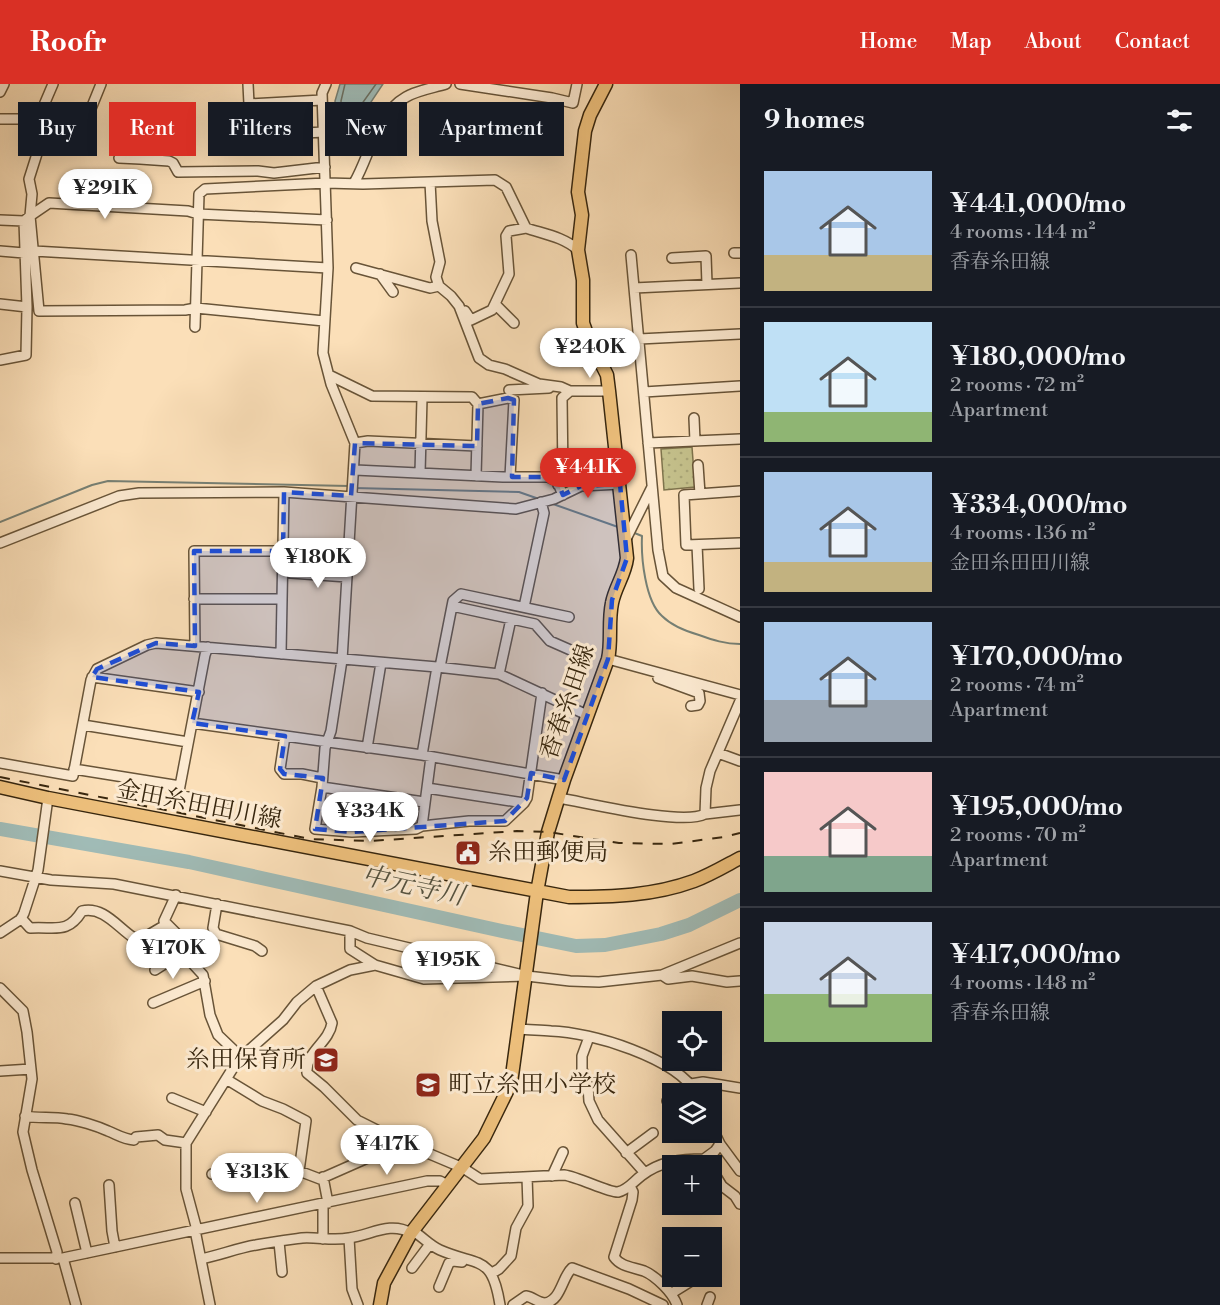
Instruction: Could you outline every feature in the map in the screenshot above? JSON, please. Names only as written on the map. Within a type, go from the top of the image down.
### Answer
[{"type":"main road","name":"香春糸田線","points":[[380,1305],[384,1283],[412,1232],[463,1168],[490,1128],[511,1083],[536,897],[548,832],[564,780],[608,659],[611,648],[612,600],[626,569],[620,484],[607,375],[583,323],[583,280],[578,250],[582,215],[579,182],[585,131],[590,115],[606,84]]},
{"type":"main road","name":"金田糸田田川線","points":[[0,787],[48,804],[536,897],[612,897],[654,892],[694,880],[740,858]]},
{"type":"street","points":[[0,93],[4,84]]},
{"type":"street","points":[[45,102],[52,84]]},
{"type":"street","points":[[94,102],[101,84]]},
{"type":"street","points":[[248,84],[249,104],[322,100]]},
{"type":"street","points":[[354,183],[381,125],[393,108],[405,97],[446,84]]},
{"type":"street","points":[[460,84],[491,86],[573,103],[577,84]]},
{"type":"street","points":[[324,85],[322,100],[328,268],[323,353],[355,442],[355,470],[342,660],[328,742],[325,748],[315,829],[352,832],[416,829],[422,826],[469,821],[505,821],[527,798],[542,693]]},
{"type":"street","points":[[0,119],[18,119]]},
{"type":"street","points":[[313,133],[323,132]]},
{"type":"street","points":[[0,360],[26,355],[29,252],[27,219],[32,194],[29,179],[36,156]]},
{"type":"street","points":[[119,158],[169,161],[173,163],[178,172],[258,171],[274,173],[325,167]]},
{"type":"street","points":[[195,327],[199,194],[205,189],[326,183],[495,180],[506,187],[526,228]]},
{"type":"street","points":[[430,182],[432,221],[440,262],[436,277],[439,286],[451,296],[471,320],[492,310],[509,274],[506,236],[509,231],[526,228],[558,238],[578,250]]},
{"type":"street","points":[[0,220],[27,219],[49,203],[188,211],[198,214],[327,220]]},
{"type":"street","points":[[0,251],[328,268]]},
{"type":"street","points":[[29,252],[39,311],[196,308],[324,321]]},
{"type":"street","points":[[632,255],[648,443],[663,576],[676,588],[740,617]]},
{"type":"street","points":[[672,258],[706,256],[707,284]]},
{"type":"street","points":[[356,268],[430,288],[439,286]]},
{"type":"street","points":[[380,274],[393,292]]},
{"type":"street","points":[[634,288],[740,283]]},
{"type":"street","points":[[0,304],[27,307]]},
{"type":"street","points":[[495,304],[514,323]]},
{"type":"street","points":[[459,306],[479,358],[489,365],[505,369],[539,384],[565,389]]},
{"type":"street","points":[[639,339],[740,334]]},
{"type":"street","points":[[329,375],[372,396],[472,398],[478,404],[476,476]]},
{"type":"street","points":[[644,392],[740,386]]},
{"type":"street","points":[[558,485],[563,476],[562,398],[565,389]]},
{"type":"street","points":[[509,390],[609,391]]},
{"type":"street","points":[[420,473],[422,398]]},
{"type":"street","points":[[478,404],[508,398],[514,400],[510,477]]},
{"type":"street","points":[[694,418],[695,441]]},
{"type":"street","points":[[648,443],[740,439]]},
{"type":"street","points":[[355,442],[477,446]]},
{"type":"street","points":[[699,465],[700,494]]},
{"type":"street","points":[[355,470],[548,477],[557,481],[563,495]]},
{"type":"street","points":[[0,543],[120,496],[139,493],[284,492],[516,509],[563,495],[581,486],[620,484]]},
{"type":"street","points":[[625,541],[653,484]]},
{"type":"street","points":[[740,491],[684,495],[686,545],[740,543]]},
{"type":"street","points":[[281,654],[284,492]]},
{"type":"street","points":[[524,608],[544,513],[541,502]]},
{"type":"street","points":[[697,545],[699,589]]},
{"type":"street","points":[[195,646],[194,551],[283,551]]},
{"type":"street","points":[[291,573],[347,577]]},
{"type":"street","points":[[422,826],[427,788],[427,756],[439,667],[453,601],[461,594],[569,617]]},
{"type":"street","points":[[194,599],[282,599]]},
{"type":"street","points":[[452,606],[535,624],[550,641],[575,652]]},
{"type":"street","points":[[499,674],[511,619]]},
{"type":"street","points":[[0,763],[73,776],[92,677],[97,669],[156,643],[499,674],[587,715]]},
{"type":"street","points":[[208,647],[178,795],[223,804]]},
{"type":"street","points":[[608,659],[740,694]]},
{"type":"street","points":[[367,748],[381,663]]},
{"type":"street","points":[[653,671],[658,678],[699,693],[698,705],[691,706]]},
{"type":"street","points":[[92,677],[199,692]]},
{"type":"street","points":[[705,814],[706,788],[710,771],[740,701]]},
{"type":"street","points":[[192,723],[427,756],[564,780]]},
{"type":"street","points":[[83,724],[188,742]]},
{"type":"street","points":[[285,736],[280,769],[284,774],[302,774],[322,782],[424,802]]},
{"type":"street","points":[[718,753],[740,761]]},
{"type":"street","points":[[74,770],[180,786]]},
{"type":"street","points":[[427,788],[524,803]]},
{"type":"street","points":[[559,798],[664,816],[698,818],[705,814],[740,810]]},
{"type":"street","points":[[0,933],[21,918],[33,888],[48,804]]},
{"type":"street","points":[[0,871],[114,884],[350,931],[367,938],[570,981],[599,982],[662,975],[740,943]]},
{"type":"street","points":[[176,896],[164,921],[178,934],[185,951],[203,975],[210,1015],[218,1035],[240,1057]]},
{"type":"street","points":[[217,904],[213,928],[216,934],[255,946],[262,951]]},
{"type":"street","points":[[21,918],[30,928],[61,928],[71,926],[82,911],[90,910],[106,916],[134,938],[145,937],[167,924]]},
{"type":"street","points":[[350,931],[350,949],[375,965],[424,980],[527,971]]},
{"type":"street","points":[[155,970],[185,951]]},
{"type":"street","points":[[210,1305],[186,1189],[186,1143],[240,1057],[283,1020],[297,1002],[316,986],[351,970],[375,965]]},
{"type":"street","points":[[662,975],[668,979],[692,976],[727,982],[740,981]]},
{"type":"street","points":[[153,1003],[205,981]]},
{"type":"street","points":[[316,986],[332,1023],[328,1035],[308,1059],[307,1073],[357,1120],[399,1141],[463,1168],[480,1179],[573,1176],[617,1192],[630,1186],[645,1173],[662,1165]]},
{"type":"street","points":[[0,988],[23,1011],[32,1079],[23,1132],[57,1252],[76,1305]]},
{"type":"street","points":[[519,1029],[552,1030],[589,1037],[655,1059],[669,1066],[690,1083]]},
{"type":"street","points":[[589,1037],[582,1056],[582,1069],[588,1086],[589,1101],[598,1120],[645,1173]]},
{"type":"street","points":[[0,1071],[31,1069]]},
{"type":"street","points":[[226,1079],[262,1101],[306,1121],[299,1171]]},
{"type":"street","points":[[722,1085],[740,1088]]},
{"type":"street","points":[[172,1098],[206,1112]]},
{"type":"street","points":[[25,1116],[42,1119],[68,1119],[101,1128],[123,1139],[134,1140],[136,1137],[158,1135],[165,1140],[186,1143]]},
{"type":"street","points":[[626,1153],[653,1133]]},
{"type":"street","points":[[212,1174],[299,1171],[320,1179],[397,1145],[399,1141]]},
{"type":"street","points":[[713,1155],[720,1144],[740,1171]]},
{"type":"street","points":[[552,1176],[564,1152]]},
{"type":"street","points":[[323,1177],[325,1203],[323,1239]]},
{"type":"street","points":[[492,1273],[500,1269],[511,1256],[516,1228],[528,1206],[527,1177]]},
{"type":"street","points":[[0,1258],[60,1258],[427,1181],[440,1181],[448,1185]]},
{"type":"street","points":[[109,1185],[115,1247]]},
{"type":"street","points":[[630,1186],[633,1192],[632,1200],[614,1257],[618,1263],[653,1275],[672,1293],[676,1305]]},
{"type":"street","points":[[722,1186],[738,1197]]},
{"type":"street","points":[[75,1203],[87,1253]]},
{"type":"street","points":[[201,1259],[254,1245],[305,1238],[349,1238],[390,1228],[403,1228],[442,1251],[484,1265],[495,1278],[500,1305]]},
{"type":"street","points":[[349,1238],[352,1289],[358,1305]]},
{"type":"street","points":[[279,1242],[282,1272]]},
{"type":"street","points":[[412,1268],[430,1244]]},
{"type":"street","points":[[439,1287],[449,1263],[453,1261],[464,1263],[466,1258]]},
{"type":"street","points":[[513,1305],[526,1296],[546,1303],[553,1299],[572,1268],[629,1288],[663,1305]]},
{"type":"street","points":[[672,1293],[682,1287]]},
{"type":"highlighted area","points":[[508,398],[514,400],[512,477],[548,477],[557,481],[563,495],[581,486],[620,484],[627,558],[612,600],[608,659],[564,780],[531,773],[527,798],[505,821],[352,832],[315,829],[323,778],[284,774],[280,769],[285,736],[192,723],[199,692],[92,677],[97,669],[156,643],[195,646],[194,551],[283,551],[284,492],[351,496],[355,443],[477,446],[478,404]]},
{"type":"shaded area","points":[[692,447],[695,487],[664,490],[661,449]]},
{"type":"water","points":[[340,84],[383,84],[371,102],[335,101]]},
{"type":"waterway","points":[[0,522],[92,485],[108,481],[349,486]]},
{"type":"waterway","points":[[354,488],[519,492],[539,499]]},
{"type":"waterway","points":[[553,504],[618,527]]},
{"type":"waterway","points":[[632,532],[642,536],[643,567],[648,590],[656,609],[662,616],[689,632],[719,641],[740,644]]},
{"type":"waterway","name":"中元寺川","points":[[0,829],[189,862],[576,946],[605,945],[661,934],[689,925],[740,900]]},
{"type":"railway","points":[[0,777],[310,839],[370,841],[517,831],[548,832],[619,843],[671,844],[740,833]]},
{"type":"place","name":"糸田郵便局","points":[[468,853]]},
{"type":"place","name":"糸田保育所","points":[[326,1060]]},
{"type":"place","name":"町立糸田小学校","points":[[428,1085]]}]
